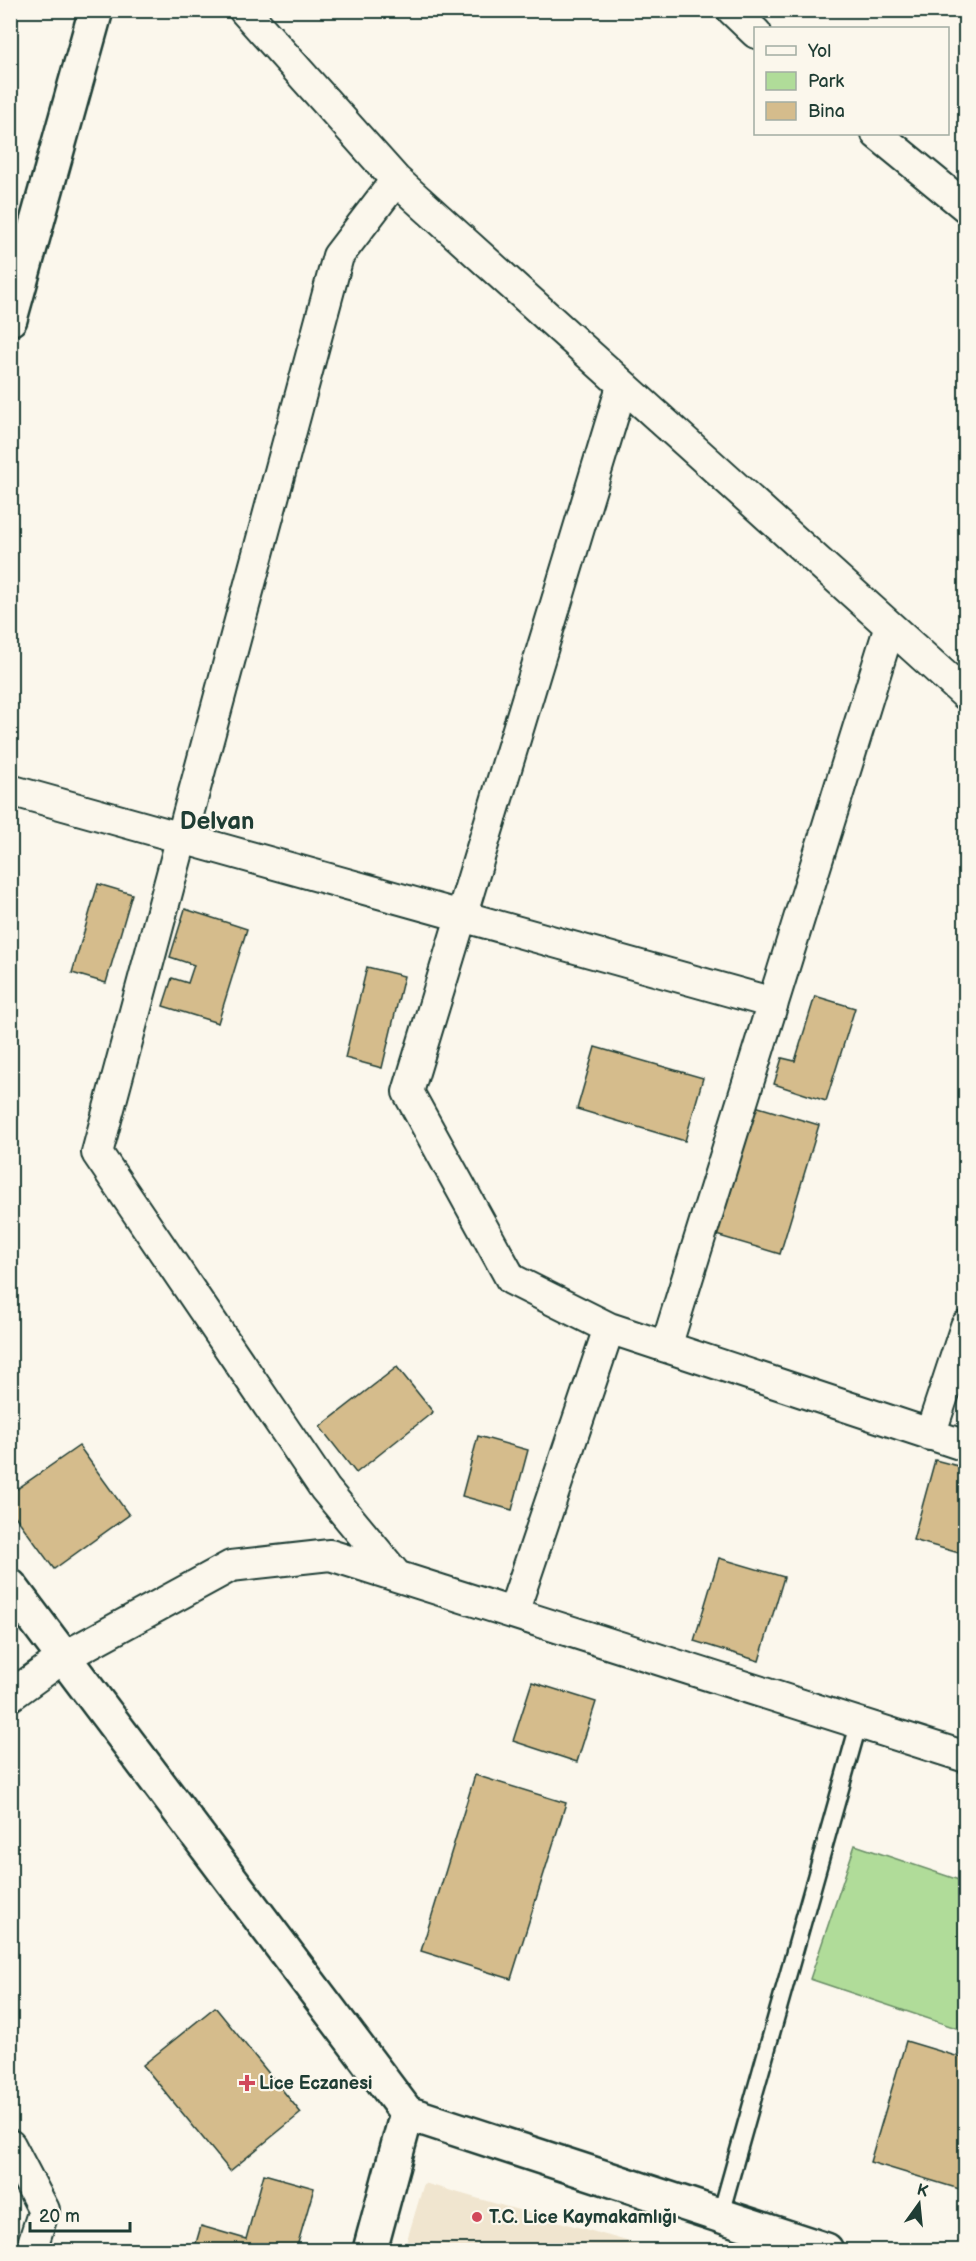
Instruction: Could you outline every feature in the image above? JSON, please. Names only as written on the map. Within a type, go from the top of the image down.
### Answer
[{"type":"street","points":[[10,319],[96,10]]},
{"type":"street","points":[[244,10],[396,180],[889,628],[966,695]]},
{"type":"street","points":[[732,10],[754,31]]},
{"type":"street","points":[[878,135],[966,207]]},
{"type":"street","points":[[396,180],[338,256],[97,1153],[325,1489],[397,1576]]},
{"type":"street","points":[[622,386],[408,1092],[511,1280],[609,1328],[966,1446]]},
{"type":"street","points":[[666,1347],[889,628]]},
{"type":"street","points":[[10,790],[182,836],[773,1003]]},
{"type":"street","points":[[930,1435],[966,1326]]},
{"type":"street","points":[[513,1613],[609,1328]]},
{"type":"street","points":[[10,1696],[64,1657],[231,1566],[330,1555],[966,1757]]},
{"type":"street","points":[[10,1586],[407,2113],[826,2250]]},
{"type":"street","points":[[370,2250],[407,2113]]},
{"type":"street","points":[[10,2145],[44,2211],[31,2250]]},
{"type":"lane","points":[[720,2216],[859,1723]]},
{"type":"shaded area","name":"T.C. Lice Kaymakamlığı","points":[[424,2183],[658,2250],[404,2250]]},
{"type":"green space","points":[[855,1845],[965,1882],[965,2031],[810,1979]]},
{"type":"building","points":[[98,884],[132,894],[106,983],[72,973]]},
{"type":"building","points":[[185,909],[247,929],[218,1023],[163,1006],[172,978],[188,983],[194,965],[170,957]]},
{"type":"building","points":[[367,967],[404,976],[382,1068],[345,1058]]},
{"type":"building","points":[[815,996],[855,1008],[826,1101],[774,1084],[782,1058],[795,1061]]},
{"type":"building","points":[[595,1047],[703,1078],[685,1141],[577,1109]]},
{"type":"building","points":[[755,1106],[819,1125],[780,1254],[716,1235]]},
{"type":"building","points":[[397,1367],[433,1412],[356,1473],[320,1427]]},
{"type":"building","points":[[478,1436],[528,1450],[512,1510],[462,1496]]},
{"type":"building","points":[[79,1446],[129,1515],[54,1569],[10,1509],[10,1494]]},
{"type":"building","points":[[935,1460],[966,1468],[966,1555],[913,1540]]},
{"type":"building","points":[[719,1558],[784,1577],[759,1661],[694,1641]]},
{"type":"building","points":[[532,1682],[596,1702],[577,1762],[513,1741]]},
{"type":"building","points":[[475,1775],[566,1803],[511,1979],[421,1951]]},
{"type":"building","points":[[215,2007],[301,2113],[230,2171],[143,2065]]},
{"type":"building","points":[[906,2041],[966,2059],[966,2191],[870,2162]]},
{"type":"building","points":[[264,2174],[314,2188],[296,2250],[194,2250],[201,2226],[246,2239]]},
{"type":"place","name":"Lice Eczanesi","points":[[247,2083]]},
{"type":"place","name":"T.C. Lice Kaymakamlığı","points":[[477,2217]]},
{"type":"district","name":"Delvan","points":[[217,821]]}]
